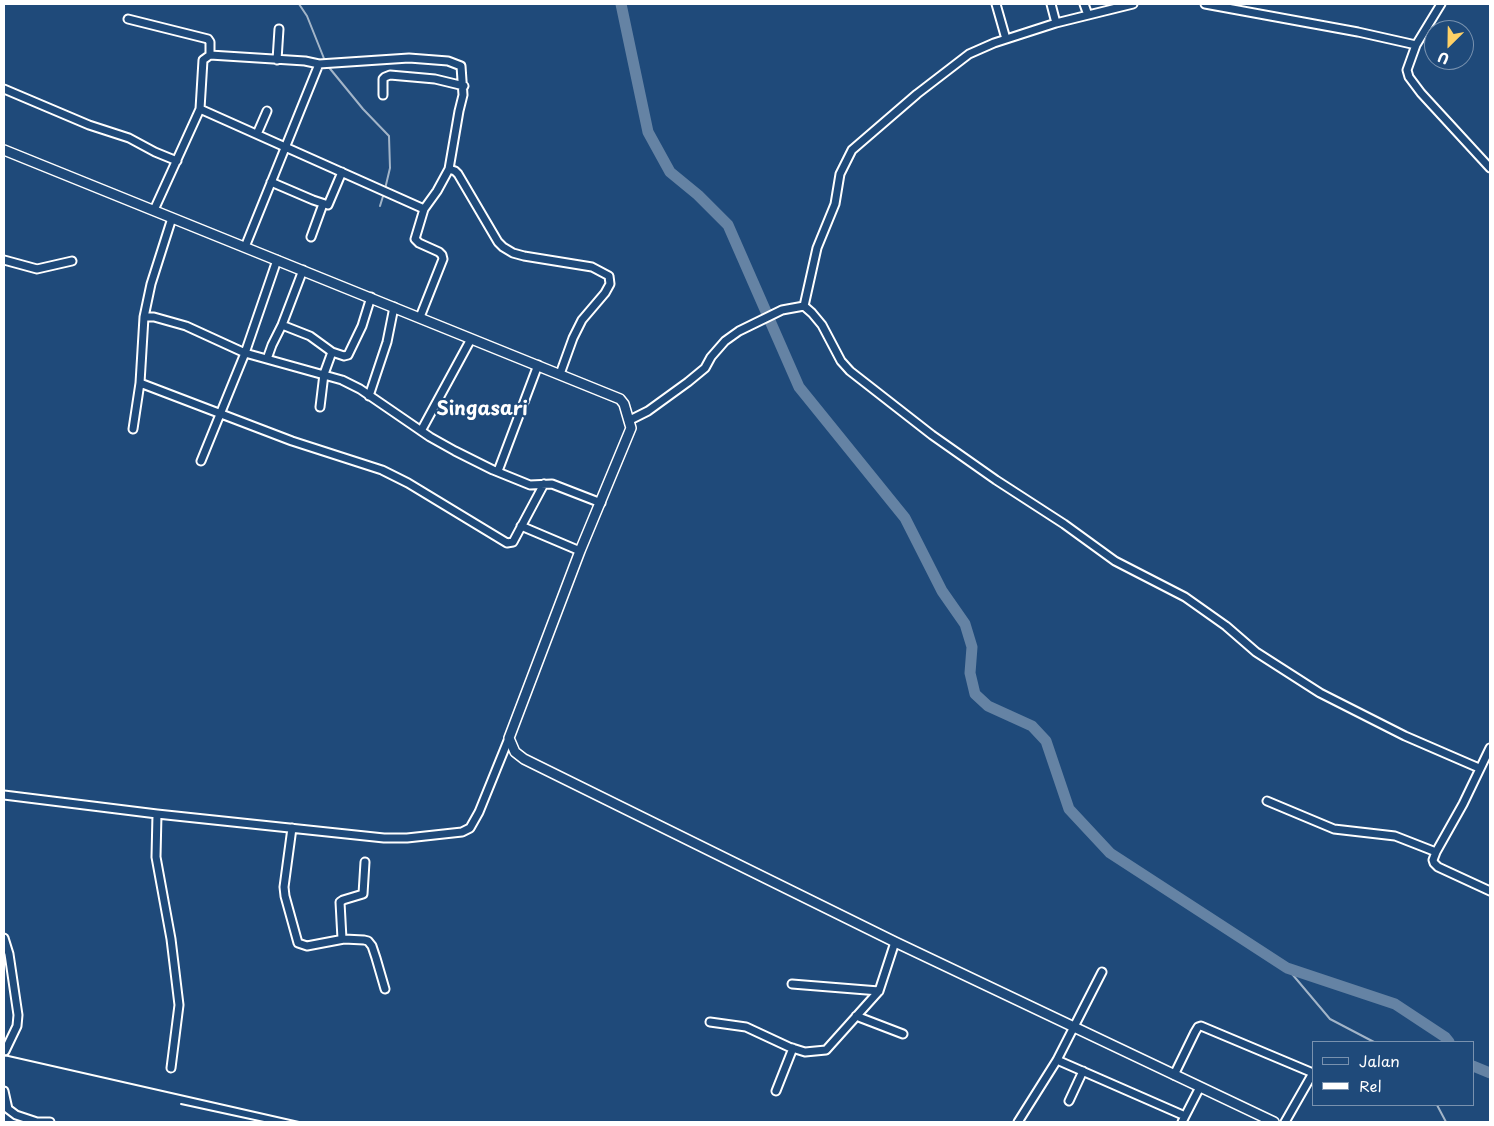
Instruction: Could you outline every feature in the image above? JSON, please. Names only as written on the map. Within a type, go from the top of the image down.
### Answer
[{"type":"street","points":[[996,4],[1006,39]]},
{"type":"street","points":[[1051,4],[1056,23]]},
{"type":"street","points":[[1084,4],[1088,15]]},
{"type":"street","points":[[804,306],[817,248],[835,204],[840,174],[852,150],[917,94],[969,54],[1006,39],[1056,23],[1133,4]]},
{"type":"street","points":[[1205,4],[1358,32],[1416,45]]},
{"type":"street","points":[[1441,4],[1416,45],[1407,70],[1409,77],[1421,93],[1490,168]]},
{"type":"street","points":[[128,19],[208,38],[210,42],[210,55]]},
{"type":"street","points":[[278,60],[279,29]]},
{"type":"street","points":[[154,210],[200,109],[204,60],[210,55],[305,61],[321,64],[409,58],[448,61],[461,66],[464,86],[463,95],[458,110],[449,169],[424,209],[415,239],[419,243],[439,252],[443,259],[420,317]]},
{"type":"street","points":[[245,247],[321,64]]},
{"type":"street","points":[[383,95],[383,80],[385,77],[390,76],[435,79],[464,86]]},
{"type":"street","points":[[5,92],[89,125],[129,138],[176,161]]},
{"type":"street","points":[[200,109],[424,209]]},
{"type":"street","points":[[257,134],[267,111]]},
{"type":"street","points":[[4,150],[620,399],[624,404],[631,428],[580,551],[479,812],[473,825],[467,830],[407,838],[384,838],[157,814],[4,794]]},
{"type":"street","points":[[449,169],[458,174],[498,242],[503,247],[524,256],[592,267],[609,276],[610,284],[605,293],[582,320],[572,338],[560,374]]},
{"type":"street","points":[[271,182],[323,204],[330,204],[342,172]]},
{"type":"street","points":[[311,237],[323,204]]},
{"type":"street","points":[[133,429],[140,383],[144,317],[151,284],[172,218]]},
{"type":"street","points":[[4,260],[37,268],[72,261]]},
{"type":"street","points":[[201,461],[245,353],[277,260]]},
{"type":"street","points":[[267,359],[282,326],[303,270]]},
{"type":"street","points":[[282,326],[310,336],[332,352],[344,356],[348,355],[362,326],[371,297]]},
{"type":"street","points":[[630,420],[648,411],[705,368],[711,357],[725,341],[750,325],[782,310],[804,306],[812,312],[822,325],[842,361],[856,377],[996,480],[1064,524],[1115,562],[1185,597],[1226,626],[1256,652],[1320,693],[1405,736],[1479,768]]},
{"type":"street","points":[[369,396],[389,336],[394,307]]},
{"type":"street","points":[[144,317],[154,317],[186,326],[245,353],[342,380],[455,451],[530,485],[544,484],[562,487],[601,503]]},
{"type":"street","points":[[421,431],[470,339]]},
{"type":"street","points":[[320,408],[324,374],[332,352]]},
{"type":"street","points":[[498,471],[538,365]]},
{"type":"street","points":[[140,383],[292,441],[382,470],[408,483],[507,543],[513,542],[544,484]]},
{"type":"street","points":[[521,526],[580,551]]},
{"type":"street","points":[[509,738],[515,752],[524,760],[896,942],[1274,1122]]},
{"type":"street","points":[[1490,748],[1463,804],[1436,852],[1434,860],[1438,867],[1490,891]]},
{"type":"street","points":[[1267,801],[1334,829],[1394,836],[1436,852]]},
{"type":"street","points":[[157,814],[156,857],[171,939],[179,1005],[171,1068]]},
{"type":"street","points":[[292,828],[284,887],[298,943],[307,946],[342,939],[364,940],[371,944],[385,989]]},
{"type":"street","points":[[342,939],[340,902],[364,894],[366,862]]},
{"type":"street","points":[[4,938],[9,954],[18,1015],[17,1026],[4,1051]]},
{"type":"street","points":[[710,1022],[746,1027],[805,1052],[826,1050],[879,990],[896,942]]},
{"type":"street","points":[[1018,1122],[1057,1060],[1102,972]]},
{"type":"street","points":[[792,984],[879,990]]},
{"type":"street","points":[[856,1016],[903,1034]]},
{"type":"street","points":[[1174,1074],[1195,1032],[1201,1026],[1312,1073]]},
{"type":"street","points":[[776,1091],[793,1048]]},
{"type":"street","points":[[1057,1060],[1184,1119],[1200,1087]]},
{"type":"street","points":[[1068,1101],[1084,1072]]},
{"type":"street","points":[[1285,1122],[1312,1075]]},
{"type":"street","points":[[4,1091],[8,1109],[16,1115],[37,1122],[50,1122]]},
{"type":"waterway","points":[[299,4],[307,16],[325,61]]},
{"type":"waterway","points":[[621,4],[648,132],[670,172],[698,195],[728,225],[799,387],[905,518],[942,591],[965,624],[972,647],[970,673],[975,694],[988,706],[1032,726],[1046,741],[1069,809],[1110,853],[1287,968],[1395,1004],[1448,1041]]},
{"type":"waterway","points":[[327,65],[363,109],[389,136],[390,168],[385,189]]},
{"type":"waterway","points":[[380,206],[384,193]]},
{"type":"waterway","points":[[1287,968],[1330,1019],[1372,1041]]},
{"type":"waterway","points":[[1474,1066],[1490,1073]]},
{"type":"waterway","points":[[1438,1106],[1446,1122]]},
{"type":"railway","points":[[4,1055],[299,1122]]},
{"type":"railway","points":[[181,1104],[264,1122]]},
{"type":"district","name":"Singasari","points":[[482,410]]}]
